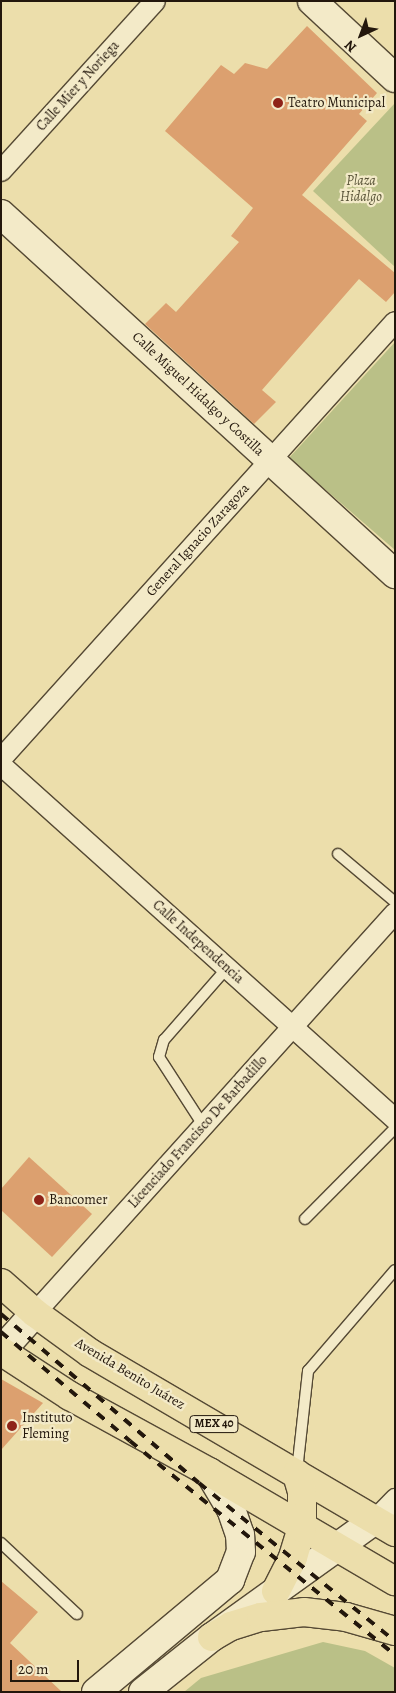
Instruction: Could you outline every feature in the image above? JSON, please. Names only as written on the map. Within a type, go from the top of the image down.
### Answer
[{"type":"main road","name":"Avenida Benito Juárez","points":[[1,1283],[35,1313],[90,1353],[385,1526]]},
{"type":"main road","points":[[1,1351],[70,1396],[210,1472],[302,1528],[395,1581]]},
{"type":"main road","points":[[276,1592],[293,1557],[302,1528],[303,1508],[297,1474]]},
{"type":"main road","points":[[212,1638],[232,1626],[261,1618],[304,1612],[346,1617],[395,1631]]},
{"type":"street","name":"Calle Mier y Noriega","points":[[1,171],[155,1]]},
{"type":"street","points":[[312,1],[395,78]]},
{"type":"street","name":"Calle Miguel Hidalgo y Costilla","points":[[1,214],[395,574]]},
{"type":"street","name":"General Ignacio Zaragoza","points":[[1,759],[395,322]]},
{"type":"street","name":"Calle Independencia","points":[[1,765],[395,1119]]},
{"type":"street","name":"Licenciado Francisco De Barbadillo","points":[[1,1351],[395,913]]},
{"type":"street","points":[[96,1692],[230,1580],[241,1552],[238,1528],[231,1509],[210,1472]]},
{"type":"street","points":[[143,1692],[212,1638],[340,1548],[385,1526],[395,1499]]},
{"type":"lane","points":[[338,854],[395,902]]},
{"type":"lane","points":[[203,1126],[160,1058],[164,1040],[227,968]]},
{"type":"lane","points":[[305,1220],[395,1128]]},
{"type":"lane","points":[[297,1474],[308,1371],[395,1270]]},
{"type":"lane","points":[[1,1543],[77,1614]]},
{"type":"green space","name":"Plaza Hidalgo","points":[[395,103],[395,267],[313,191]]},
{"type":"green space","points":[[395,342],[395,550],[289,458]]},
{"type":"green space","points":[[323,1642],[365,1651],[395,1668],[395,1692],[184,1692],[201,1678]]},
{"type":"building","points":[[307,26],[377,93],[359,114],[367,121],[302,195],[395,273],[395,292],[386,302],[359,279],[262,390],[276,402],[254,424],[145,324],[166,303],[176,312],[239,242],[231,236],[253,208],[165,131],[221,65],[234,74],[245,63],[267,69]]},
{"type":"building","name":"Bancomer","points":[[29,1157],[92,1214],[52,1257],[1,1210],[1,1189]]},
{"type":"building","name":"Instituto Fleming","points":[[1,1379],[43,1403],[1,1450]]},
{"type":"building","points":[[1,1581],[38,1612],[10,1643],[62,1692],[1,1692]]},
{"type":"railway","points":[[1,1314],[199,1483],[395,1641]]},
{"type":"railway","points":[[1,1332],[130,1441],[395,1655]]},
{"type":"place","name":"Teatro Municipal","points":[[278,103]]},
{"type":"place","name":"Bancomer","points":[[39,1200]]},
{"type":"place","name":"Instituto Fleming","points":[[12,1426]]}]
